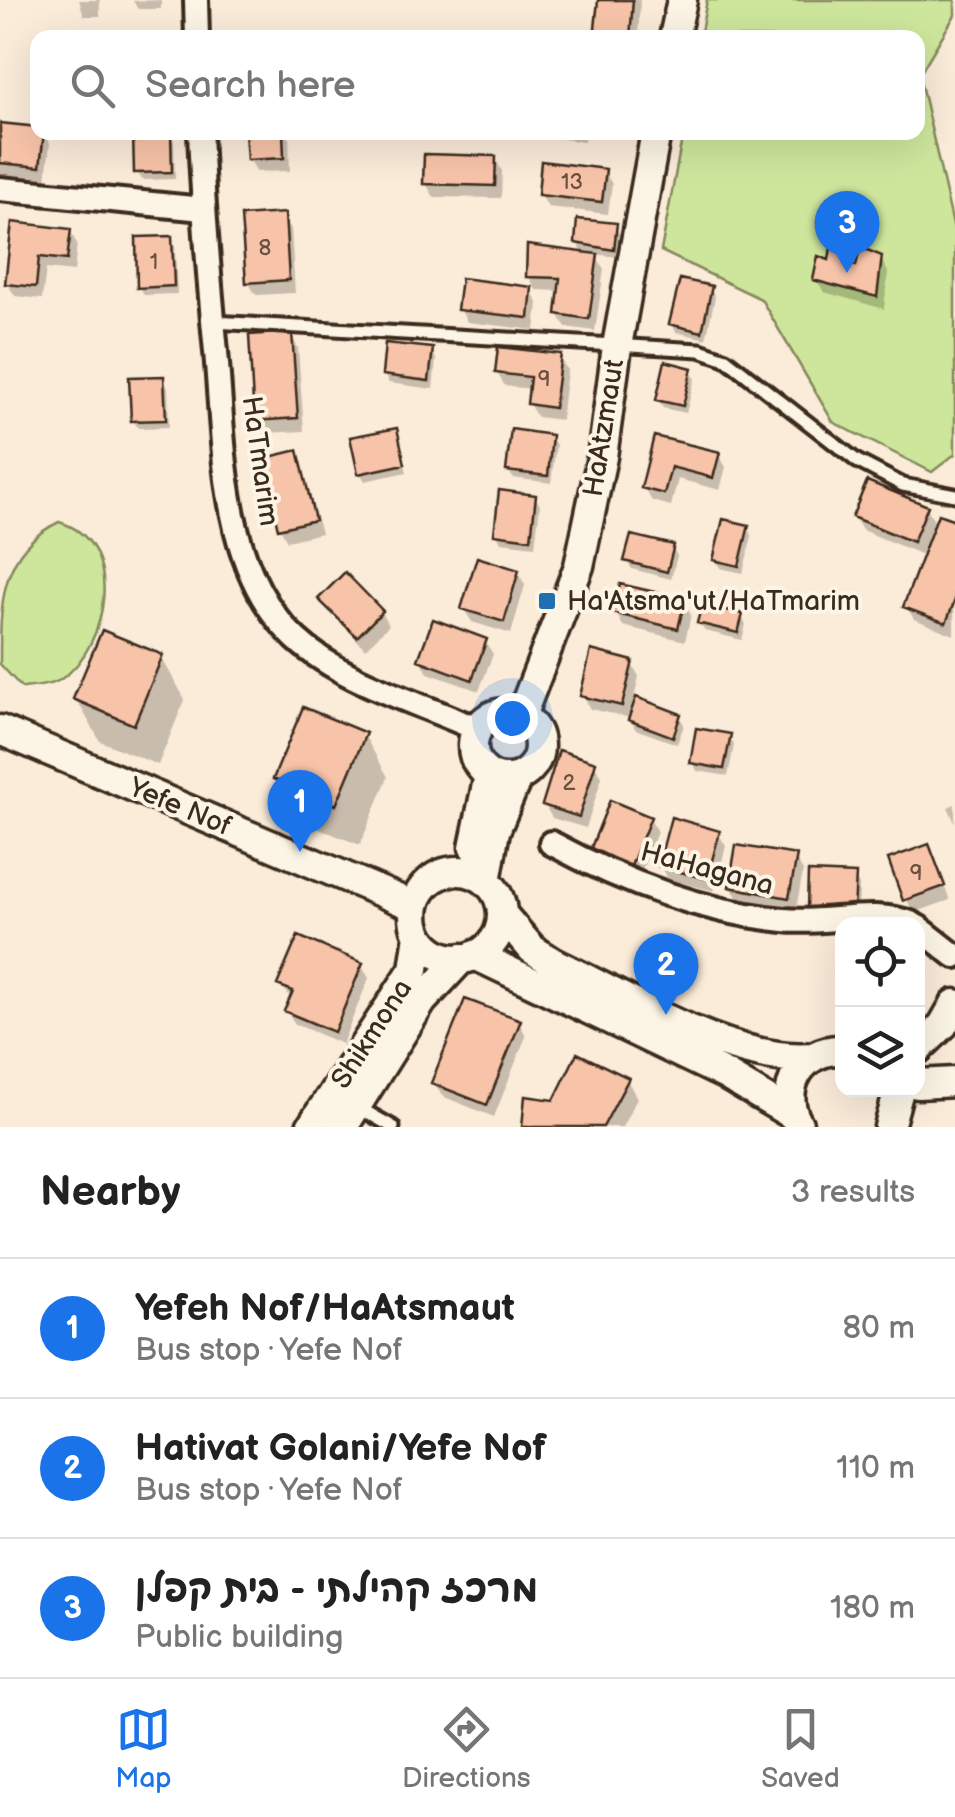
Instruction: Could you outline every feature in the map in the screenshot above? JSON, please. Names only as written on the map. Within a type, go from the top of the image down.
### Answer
[{"type":"street","points":[[196,0],[197,30]]},
{"type":"street","points":[[676,30],[682,0]]},
{"type":"street","name":"HaTmarim","points":[[200,140],[229,494],[254,581],[296,639],[352,674],[465,724],[480,725]]},
{"type":"street","name":"HaAtzmaut","points":[[521,716],[579,566],[602,457],[616,346],[655,140]]},
{"type":"street","points":[[0,188],[203,209]]},
{"type":"street","points":[[498,713],[521,716],[537,732],[539,754],[527,773],[503,776],[474,758],[472,746],[480,725],[498,713]]},
{"type":"street","name":"Yefe Nof","points":[[0,730],[414,906]]},
{"type":"street","points":[[477,876],[495,830],[503,776]]},
{"type":"street","name":"HaHagana","points":[[552,843],[626,879],[727,910],[786,921],[835,919]]},
{"type":"street","points":[[469,957],[492,942],[502,914],[500,900],[477,876],[440,874],[419,893],[414,906],[419,935],[436,953],[469,957],[724,1074],[797,1121]]},
{"type":"street","points":[[502,914],[532,949],[554,963],[739,1050],[781,1060],[835,1051]]},
{"type":"street","name":"HaHagana","points":[[925,933],[955,956]]},
{"type":"street","name":"Shikmona","points":[[344,1109],[414,970],[419,935]]},
{"type":"street","name":"Shikmona","points":[[312,1127],[344,1109],[422,1002],[469,957]]},
{"type":"street","points":[[925,1043],[943,1025],[955,1004]]},
{"type":"street","points":[[925,1050],[955,1048]]},
{"type":"street","points":[[797,1121],[789,1100],[792,1082],[812,1056]]},
{"type":"street","points":[[925,1084],[955,1082]]},
{"type":"lane","points":[[213,322],[700,350],[726,359],[857,461],[903,484],[955,494]]},
{"type":"lane","points":[[344,1109],[393,1127]]},
{"type":"green space","points":[[707,0],[955,0],[955,15],[925,65],[925,30],[701,30]]},
{"type":"green space","points":[[925,102],[955,234],[955,454],[932,472],[833,422],[761,299],[661,251],[682,140],[925,140]]},
{"type":"green space","points":[[59,522],[81,533],[95,550],[102,572],[99,621],[77,665],[60,680],[22,688],[0,664],[7,581],[25,547]]},
{"type":"building","points":[[598,0],[633,0],[631,30],[595,30]]},
{"type":"building","points":[[0,123],[30,126],[30,140],[43,140],[40,167],[0,163]]},
{"type":"building","points":[[133,140],[171,140],[172,172],[134,173]]},
{"type":"building","points":[[246,140],[283,140],[284,158],[247,160]]},
{"type":"building","points":[[424,154],[496,156],[495,186],[423,184]]},
{"type":"building","points":[[541,161],[606,169],[602,202],[538,195]]},
{"type":"building","points":[[285,213],[289,280],[246,283],[241,216]]},
{"type":"building","points":[[577,219],[617,223],[614,250],[575,243]]},
{"type":"building","points":[[12,222],[71,229],[67,260],[39,257],[36,287],[5,284]]},
{"type":"building","points":[[172,236],[174,286],[137,288],[136,237]]},
{"type":"building","points":[[527,245],[598,254],[589,319],[556,314],[560,278],[526,277]]},
{"type":"building","points":[[831,247],[849,253],[846,263],[856,266],[860,247],[882,256],[877,297],[813,280],[818,256],[829,260]]},
{"type":"building","points":[[461,278],[532,287],[529,318],[457,310]]},
{"type":"building","points":[[680,279],[712,286],[702,332],[669,324]]},
{"type":"building","points":[[292,332],[298,418],[254,421],[249,335]]},
{"type":"building","points":[[385,343],[433,348],[429,381],[382,375]]},
{"type":"building","points":[[498,347],[561,354],[554,408],[527,404],[530,377],[495,373]]},
{"type":"building","points":[[665,361],[692,368],[683,406],[656,400]]},
{"type":"building","points":[[164,376],[166,420],[131,421],[129,377]]},
{"type":"building","points":[[397,428],[405,464],[358,474],[350,437]]},
{"type":"building","points":[[511,429],[552,435],[548,476],[506,471]]},
{"type":"building","points":[[654,436],[720,452],[713,478],[671,467],[664,494],[641,488]]},
{"type":"building","points":[[298,450],[315,520],[278,529],[261,459]]},
{"type":"building","points":[[867,481],[928,506],[913,542],[852,517]]},
{"type":"building","points":[[499,490],[536,495],[531,539],[494,534]]},
{"type":"building","points":[[938,514],[955,520],[955,600],[946,623],[903,607]]},
{"type":"building","points":[[723,519],[749,525],[739,566],[713,560]]},
{"type":"building","points":[[631,535],[674,545],[667,572],[624,561]]},
{"type":"building","points":[[477,557],[519,570],[504,622],[461,609]]},
{"type":"building","points":[[345,572],[383,611],[357,637],[318,599]]},
{"type":"building","points":[[620,584],[685,599],[678,629],[613,613]]},
{"type":"building","points":[[702,604],[743,614],[738,633],[697,623]]},
{"type":"building","points":[[433,619],[487,639],[472,680],[418,660]]},
{"type":"building","points":[[102,630],[163,655],[134,725],[73,699]]},
{"type":"building","points":[[591,650],[633,661],[622,706],[580,696]]},
{"type":"building","points":[[636,697],[681,714],[673,737],[628,720]]},
{"type":"building","points":[[303,707],[366,733],[336,805],[273,779]]},
{"type":"building","points":[[696,728],[731,734],[724,769],[690,763]]},
{"type":"building","points":[[559,750],[596,762],[579,817],[542,805]]},
{"type":"building","points":[[610,800],[651,817],[631,866],[590,850]]},
{"type":"building","points":[[671,817],[720,831],[707,879],[658,866]]},
{"type":"building","points":[[929,844],[945,886],[903,901],[888,859]]},
{"type":"building","points":[[736,845],[797,855],[789,898],[729,887]]},
{"type":"building","points":[[808,872],[856,874],[854,912],[807,910]]},
{"type":"building","points":[[298,936],[363,963],[334,1032],[284,1011],[293,991],[277,985]]},
{"type":"building","points":[[465,999],[521,1020],[487,1105],[431,1083]]},
{"type":"building","points":[[577,1053],[629,1078],[603,1127],[522,1127],[525,1096],[554,1100]]},
{"type":"place","name":"מרכז קהילתי - בית קפלן","points":[[847,273]]},
{"type":"place","name":"Ha'Atsma'ut/HaTmarim","points":[[547,601]]},
{"type":"place","name":"Yefeh Nof/HaAtsmaut","points":[[300,852]]},
{"type":"place","name":"Hativat Golani/Yefe Nof","points":[[666,1015]]}]
